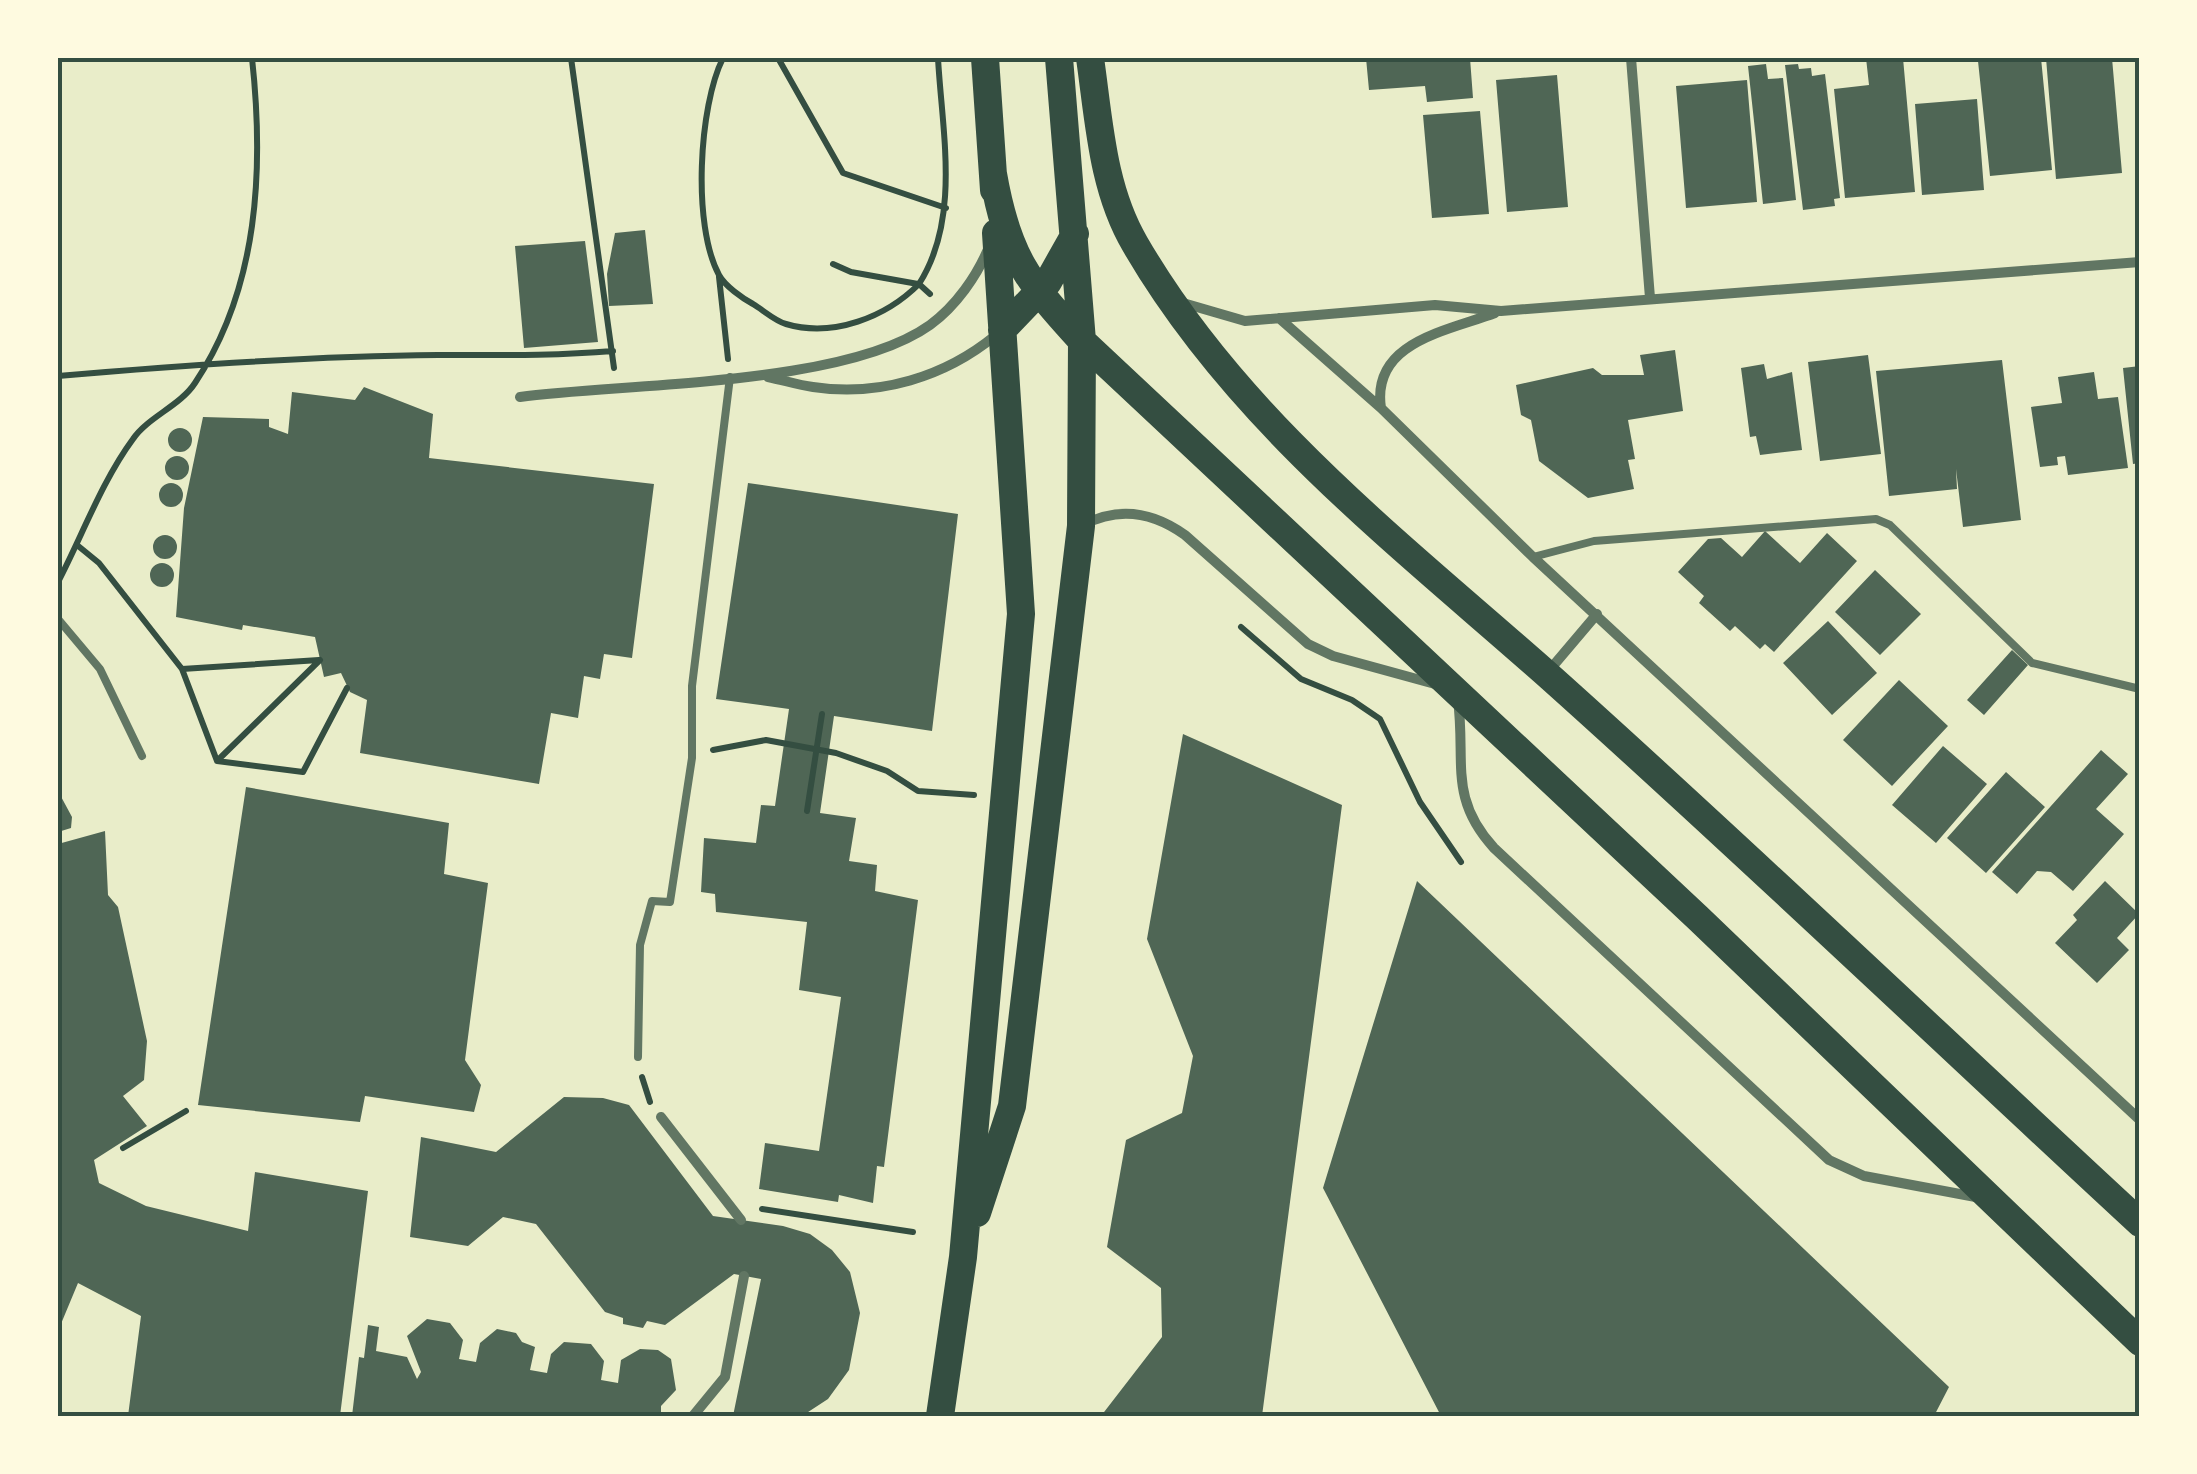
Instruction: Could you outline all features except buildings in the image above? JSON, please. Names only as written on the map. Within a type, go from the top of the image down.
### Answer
[{"type":"highway","points":[[940,1416],[963,1258],[1021,614],[986,58]]},
{"type":"highway","points":[[963,1258],[1012,1106],[1081,526],[1082,340],[1059,58]]},
{"type":"highway","points":[[1090,58],[1114,195],[1134,242],[1242,392],[1306,460],[1472,614],[1546,674],[2140,1222]]},
{"type":"highway","points":[[993,174],[1006,236],[1039,293],[1082,340],[2140,1342]]},
{"type":"highway","points":[[1002,330],[1039,293],[1076,233]]},
{"type":"street","points":[[1631,58],[1650,298]]},
{"type":"street","points":[[520,397],[757,376],[884,348],[940,317],[980,266],[991,238],[995,211]]},
{"type":"street","points":[[1173,299],[1226,319],[1435,306],[1501,311],[2140,262]]},
{"type":"street","points":[[1381,408],[1382,376],[1396,354],[1501,311]]},
{"type":"street","points":[[1279,318],[1381,408],[1533,557],[2140,1120]]},
{"type":"street","points":[[757,376],[825,389],[889,386],[950,366],[1002,330]]},
{"type":"street","points":[[1081,526],[1106,515],[1128,512],[1163,522],[1186,535],[1290,630],[1320,651],[1454,691],[1460,789],[1467,812],[1486,839],[1522,874],[1829,1160],[1864,1176],[1992,1200]]},
{"type":"street","points":[[1546,674],[1597,614]]},
{"type":"street","points":[[661,1117],[741,1220]]},
{"type":"street","points":[[693,1416],[726,1377],[744,1276]]},
{"type":"lane","points":[[638,1057],[640,945],[652,901],[670,902],[692,758],[692,686],[730,377]]},
{"type":"lane","points":[[1533,557],[1594,541],[1876,519],[1890,524],[2032,664],[2140,689]]},
{"type":"lane","points":[[58,619],[100,669],[142,756]]},
{"type":"path","points":[[58,582],[134,437],[194,386],[228,318],[258,207],[260,125],[252,58]]},
{"type":"path","points":[[571,58],[611,340]]},
{"type":"path","points":[[723,58],[713,78],[704,149],[704,222],[719,276],[730,377]]},
{"type":"path","points":[[778,58],[843,173],[946,208]]},
{"type":"path","points":[[719,276],[744,299],[786,324],[836,326],[892,308],[919,284],[935,252],[946,208],[938,58]]},
{"type":"path","points":[[833,264],[852,272],[919,284],[937,300],[940,317]]},
{"type":"path","points":[[58,376],[205,364],[438,355],[541,357],[613,351]]},
{"type":"path","points":[[77,545],[100,563],[182,670],[217,761]]},
{"type":"path","points":[[1242,627],[1302,680],[1352,700],[1380,720],[1420,802],[1461,862]]},
{"type":"path","points":[[182,670],[320,660],[217,761]]},
{"type":"path","points":[[217,761],[303,772],[346,688]]},
{"type":"path","points":[[807,811],[822,714]]},
{"type":"path","points":[[692,758],[766,740],[836,753],[887,770],[918,792],[975,795]]},
{"type":"path","points":[[638,1057],[646,1097],[661,1117]]},
{"type":"path","points":[[123,1148],[186,1111]]},
{"type":"path","points":[[744,1206],[914,1232]]}]
